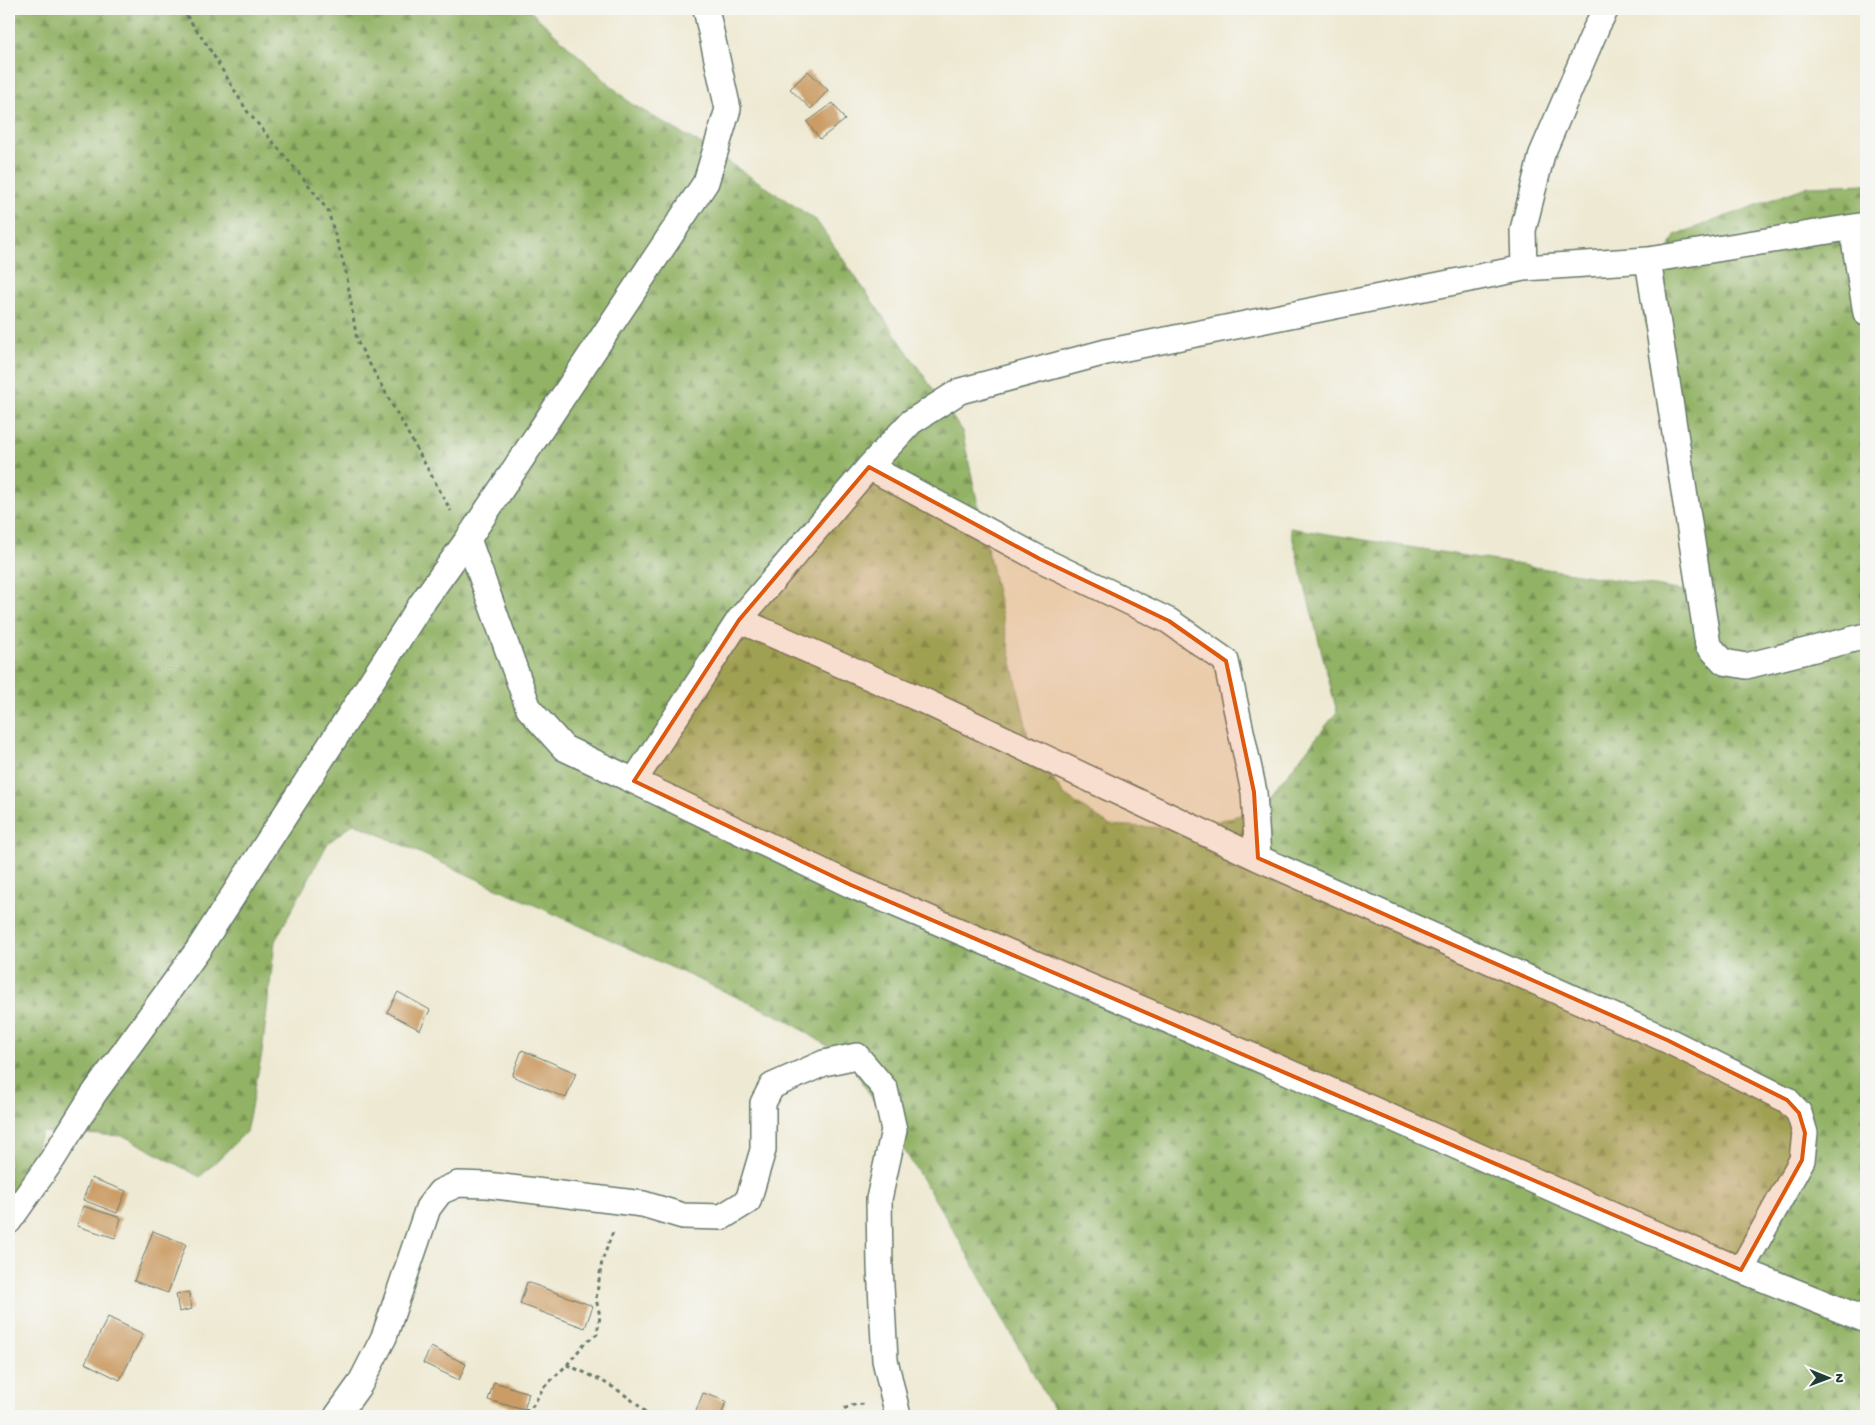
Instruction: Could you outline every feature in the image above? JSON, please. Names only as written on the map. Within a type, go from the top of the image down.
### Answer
[{"type":"street","points":[[9,1221],[52,1160],[93,1095],[198,950],[422,603],[468,540],[706,182],[728,109],[706,9]]},
{"type":"street","points":[[1524,268],[1523,230],[1542,154],[1606,9]]},
{"type":"street","points":[[634,781],[739,620],[869,467],[911,422],[960,391],[1106,352],[1524,268],[1648,260],[1859,227],[1866,313]]},
{"type":"street","points":[[1648,260],[1708,645],[1724,662],[1746,666],[1866,636]]},
{"type":"street","points":[[869,467],[1040,559],[1169,622],[1226,661],[1254,792],[1258,858]]},
{"type":"street","points":[[468,540],[529,709],[564,748],[851,885],[1252,1056],[1741,1270],[1866,1320]]},
{"type":"street","points":[[739,620],[933,706],[1258,858],[1667,1040],[1787,1100],[1799,1113],[1805,1133],[1802,1160],[1741,1270]]},
{"type":"street","points":[[337,1416],[360,1384],[384,1337],[428,1208],[440,1192],[458,1184],[487,1185],[643,1204],[683,1216],[722,1217],[748,1201],[763,1150],[763,1103],[772,1086],[824,1063],[857,1056],[885,1089],[894,1130],[879,1199],[885,1360],[898,1416]]},
{"type":"path","points":[[182,9],[209,48],[247,111],[328,211],[346,272],[357,341],[468,540]]},
{"type":"path","points":[[518,1416],[533,1406],[543,1388],[568,1365],[584,1344],[597,1334],[600,1316],[596,1299],[602,1261],[624,1202]]},
{"type":"path","points":[[568,1365],[604,1380],[639,1405],[650,1416]]},
{"type":"highlighted area","points":[[869,467],[1040,559],[1169,621],[1226,661],[1254,792],[1258,858],[1667,1040],[1787,1100],[1799,1113],[1805,1133],[1802,1160],[1741,1270],[851,885],[634,781],[739,620]]},
{"type":"green space","points":[[9,9],[528,9],[630,103],[704,146],[816,220],[962,431],[1031,749],[1064,795],[1109,825],[1188,829],[1259,810],[1337,712],[1290,528],[1691,592],[1688,467],[1643,311],[1675,235],[1809,186],[1866,184],[1866,1416],[1057,1416],[953,1229],[848,1059],[785,1019],[354,823],[328,843],[275,941],[262,1053],[246,1132],[200,1177],[124,1136],[42,1132],[15,1211],[9,1218]]},
{"type":"building","points":[[808,71],[828,90],[811,109],[790,89]]},
{"type":"building","points":[[833,103],[845,120],[820,139],[807,122]]},
{"type":"building","points":[[398,992],[430,1010],[420,1030],[387,1012]]},
{"type":"building","points":[[522,1050],[576,1073],[566,1098],[512,1076]]},
{"type":"building","points":[[91,1178],[126,1191],[117,1213],[83,1200]]},
{"type":"building","points":[[83,1206],[121,1218],[115,1238],[77,1226]]},
{"type":"building","points":[[153,1231],[186,1244],[168,1293],[134,1281]]},
{"type":"building","points":[[527,1282],[593,1306],[585,1328],[520,1304]]},
{"type":"building","points":[[189,1292],[192,1309],[179,1312],[176,1294]]},
{"type":"building","points":[[108,1317],[143,1334],[120,1380],[85,1363]]},
{"type":"building","points":[[431,1347],[466,1364],[459,1380],[423,1363]]},
{"type":"building","points":[[494,1382],[529,1393],[524,1410],[488,1400]]},
{"type":"building","points":[[703,1393],[726,1401],[721,1416],[694,1416]]}]
